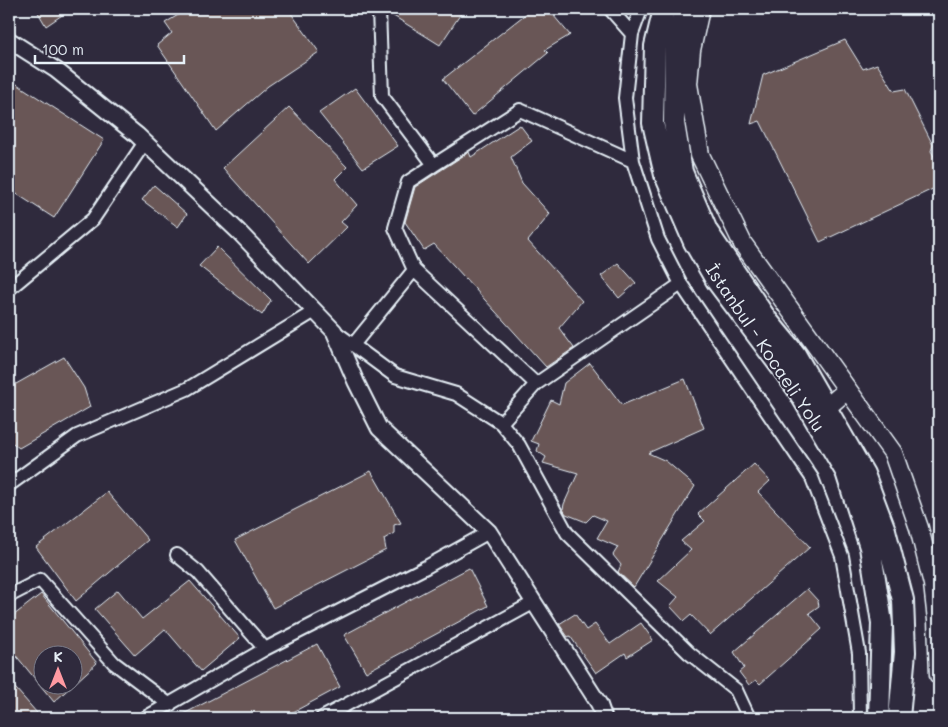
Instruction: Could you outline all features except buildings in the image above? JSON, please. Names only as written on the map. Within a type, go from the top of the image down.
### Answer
[{"type":"highway","name":"İstanbul - Kocaeli Yolu","points":[[664,9],[655,46],[653,123],[666,175],[694,242],[716,280],[796,388],[846,472],[870,548],[882,623],[878,718]]},
{"type":"highway","points":[[685,9],[675,45],[674,123],[682,172],[707,231],[768,320],[795,354],[864,474],[885,530],[903,600],[905,652],[899,718]]},
{"type":"main road","points":[[700,9],[690,50],[688,84],[700,155],[743,244],[892,453],[918,528],[933,584],[937,620],[939,675]]},
{"type":"main road","points":[[826,408],[848,390]]},
{"type":"street","points":[[379,9],[382,96],[434,165]]},
{"type":"street","points":[[610,9],[632,34]]},
{"type":"street","points":[[641,9],[632,34],[625,98],[633,161],[658,238],[681,284],[812,478],[842,556],[858,653],[860,718]]},
{"type":"street","points":[[9,40],[56,70],[145,142],[238,232],[334,331],[395,376],[456,394],[501,423],[519,445],[566,533],[689,653],[736,690],[749,718]]},
{"type":"street","points":[[536,384],[414,270],[395,228],[408,182],[520,110],[633,161]]},
{"type":"street","points":[[9,289],[93,219],[145,142]]},
{"type":"street","points":[[354,345],[414,270]]},
{"type":"street","points":[[501,423],[536,384],[681,284]]},
{"type":"street","points":[[9,485],[77,436],[187,389],[315,311]]},
{"type":"street","points":[[334,331],[356,382],[379,428],[488,532],[599,704],[604,718]]},
{"type":"street","points":[[145,718],[265,649],[426,567],[488,532]]},
{"type":"street","points":[[177,555],[198,572],[265,649]]},
{"type":"street","points":[[9,596],[40,580],[114,663],[170,705]]},
{"type":"street","points":[[322,718],[534,603]]}]
